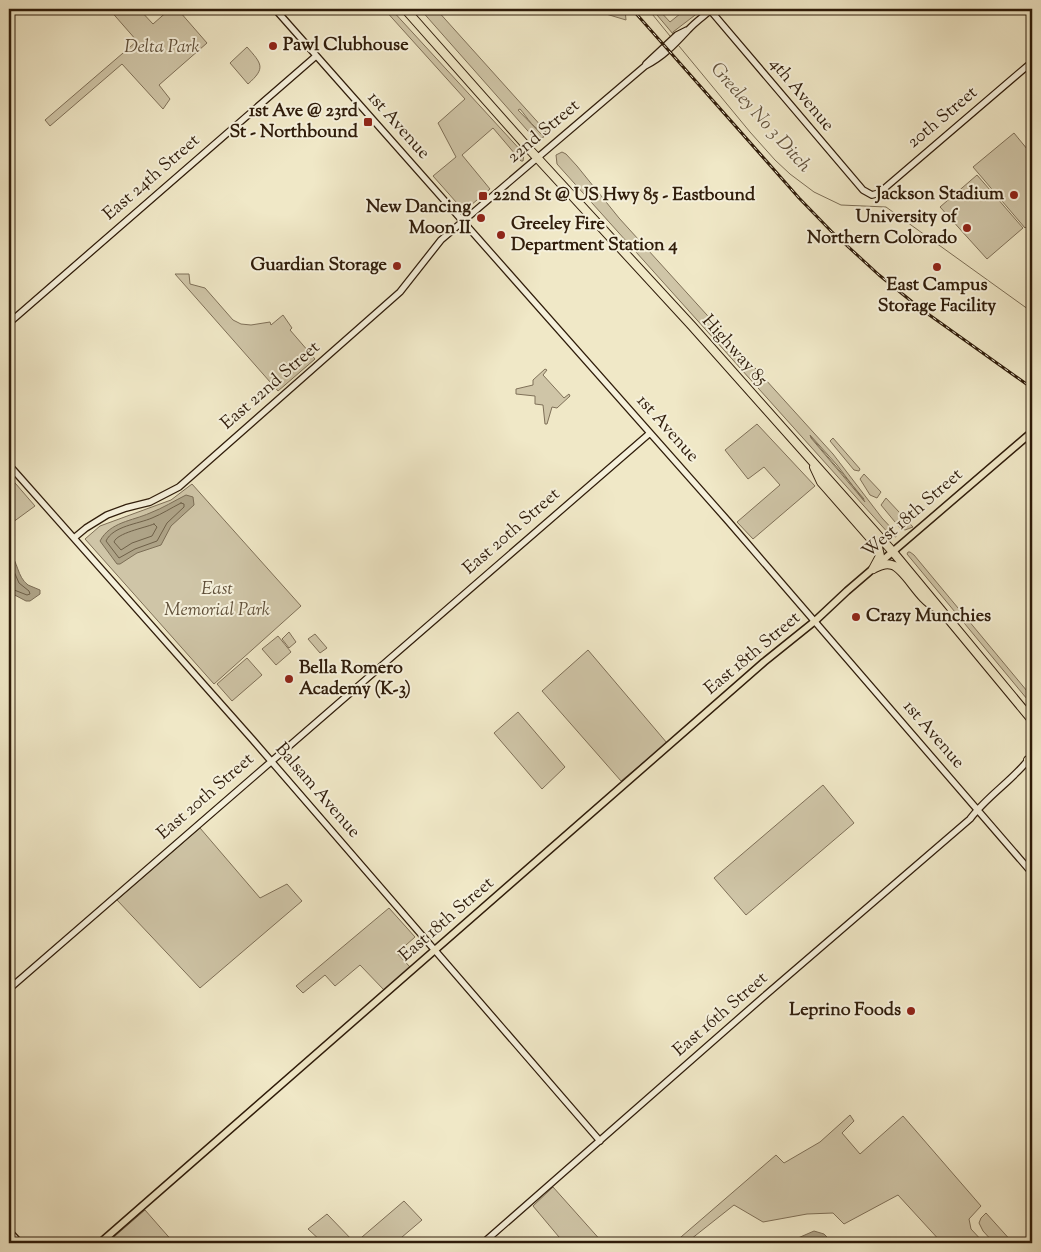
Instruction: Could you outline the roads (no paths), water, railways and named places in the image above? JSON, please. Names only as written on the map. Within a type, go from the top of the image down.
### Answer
[{"type":"highway","name":"Highway 85","points":[[405,9],[692,326],[893,552],[1032,720]]},
{"type":"highway","points":[[810,459],[821,482],[878,547],[880,556],[873,569]]},
{"type":"highway","points":[[873,569],[886,564],[894,566],[928,604],[940,609]]},
{"type":"main road","name":"West 18th Street","points":[[815,621],[1032,432]]},
{"type":"main road","name":"East 18th Street","points":[[100,1243],[764,662],[815,621]]},
{"type":"street","name":"1st Avenue","points":[[275,9],[815,621],[1032,872]]},
{"type":"street","name":"22nd Street","points":[[463,221],[645,66],[681,39],[688,30],[711,10]]},
{"type":"street","name":"4th Avenue","points":[[711,10],[863,190],[872,195]]},
{"type":"street","name":"East 24th Street","points":[[9,323],[316,56]]},
{"type":"street","name":"20th Street","points":[[872,195],[879,192],[1032,62]]},
{"type":"street","name":"East 22nd Street","points":[[74,538],[107,515],[150,502],[178,487],[400,292],[434,247],[463,221]]},
{"type":"street","name":"East 20th Street","points":[[9,989],[650,433]]},
{"type":"street","name":"Balsam Avenue","points":[[9,465],[271,761],[600,1141]]},
{"type":"street","name":"East 16th Street","points":[[483,1243],[970,819],[977,809],[1012,779],[1031,758]]},
{"type":"street","points":[[9,1231],[20,1243]]},
{"type":"water","points":[[186,495],[193,497],[194,505],[171,526],[161,545],[137,553],[117,564],[100,541],[104,535],[115,526],[155,511]]},
{"type":"water","points":[[9,552],[24,582],[40,590],[40,594],[30,601],[26,601],[9,592]]},
{"type":"water","points":[[814,1231],[824,1234],[833,1243],[796,1243],[798,1238]]},
{"type":"waterway","points":[[648,9],[670,36]]},
{"type":"waterway","name":"Greeley No 3 Ditch","points":[[679,46],[750,132],[790,174],[814,192],[841,205],[886,207],[1032,312]]},
{"type":"waterway","points":[[811,437],[864,499]]},
{"type":"railway","points":[[632,9],[799,198],[831,231],[879,275],[921,309],[1032,388]]},
{"type":"place","name":"Pawl Clubhouse","points":[[273,46]]},
{"type":"place","name":"1st Ave @ 23rd St - Northbound","points":[[368,122]]},
{"type":"place","name":"Jackson Stadium","points":[[1014,195]]},
{"type":"place","name":"22nd St @ US Hwy 85 - Eastbound","points":[[483,196]]},
{"type":"place","name":"New Dancing Moon II","points":[[481,218]]},
{"type":"place","name":"University of Northern Colorado","points":[[967,228]]},
{"type":"place","name":"Greeley Fire Department Station 4","points":[[501,235]]},
{"type":"place","name":"Guardian Storage","points":[[397,266]]},
{"type":"place","name":"East Campus Storage Facility","points":[[937,267]]},
{"type":"place","name":"Crazy Munchies","points":[[856,617]]},
{"type":"place","name":"Bella Romero Academy (K-3)","points":[[289,679]]},
{"type":"place","name":"Leprino Foods","points":[[911,1011]]},
{"type":"park label","name":"Delta Park","points":[[162,48]]},
{"type":"park label","name":"East Memorial Park","points":[[217,600]]}]
